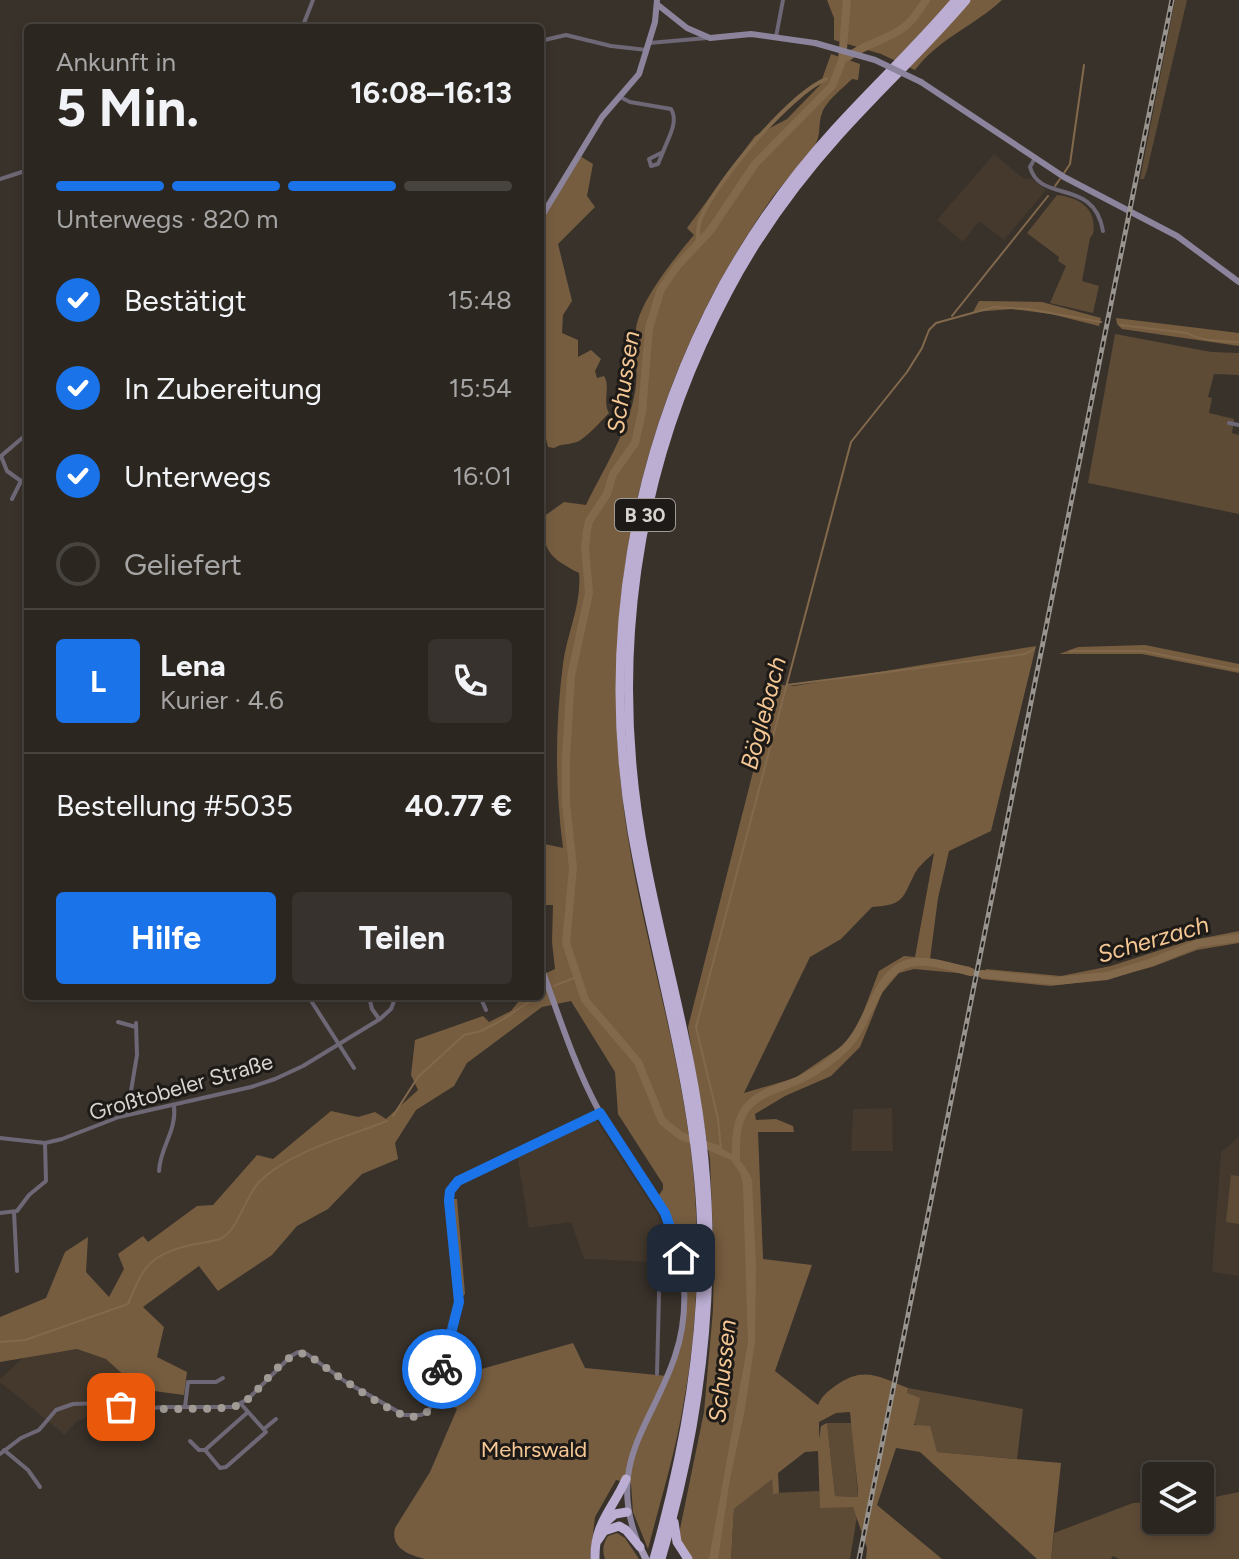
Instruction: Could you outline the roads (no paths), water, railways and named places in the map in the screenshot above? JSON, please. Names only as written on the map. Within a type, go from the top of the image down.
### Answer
[{"type":"highway","name":"B 30","points":[[696,1123],[635,847],[621,740],[619,692],[622,623],[640,503],[669,404],[687,359],[724,283],[756,230],[814,153],[956,0]]},
{"type":"highway","name":"B 30","points":[[650,1556],[672,1517],[694,1423],[706,1323],[709,1263],[696,1123],[645,860],[629,739],[629,626],[647,505],[657,463],[694,362],[730,288],[762,234],[841,132],[966,0]]},
{"type":"highway","name":"B 30","points":[[650,1556],[682,1448],[696,1360],[701,1263],[700,1159]]},
{"type":"highway","points":[[596,1559],[596,1535],[626,1479]]},
{"type":"highway","points":[[596,1559],[601,1528],[611,1517],[627,1512],[625,1508],[616,1508],[604,1517]]},
{"type":"highway","name":"B 30","points":[[672,1517],[684,1555]]},
{"type":"highway","points":[[599,1537],[609,1528],[619,1526],[650,1556]]},
{"type":"main road","points":[[544,212],[602,117],[639,74],[657,3],[687,28],[710,38],[751,34],[815,43],[875,60],[921,82],[1062,176],[1177,236],[1239,282]]},
{"type":"main road","points":[[544,975],[576,1062],[600,1113],[657,1198],[676,1242],[685,1289],[680,1339],[667,1377],[635,1445],[626,1479],[627,1512],[650,1556]]},
{"type":"street","points":[[304,24],[313,0]]},
{"type":"street","points":[[776,37],[783,0]]},
{"type":"street","points":[[544,40],[566,35],[611,46],[648,46],[710,38]]},
{"type":"street","points":[[618,96],[630,102],[671,109],[675,120],[663,152]]},
{"type":"street","points":[[1035,158],[1030,167],[1032,174],[1055,191],[1086,199],[1097,212],[1103,231]]},
{"type":"street","points":[[0,179],[24,171]]},
{"type":"street","points":[[1229,423],[1239,425]]},
{"type":"street","points":[[24,436],[1,456],[7,471],[24,479]]},
{"type":"street","points":[[12,499],[21,483],[18,478]]},
{"type":"street","points":[[310,1000],[354,1068]]},
{"type":"street","points":[[370,1000],[380,1019]]},
{"type":"street","name":"Großtobeler Straße","points":[[45,1143],[127,1115],[275,1079],[380,1019],[391,1009],[394,1000]]},
{"type":"street","points":[[482,1000],[486,1010]]},
{"type":"street","points":[[118,1022],[136,1025],[136,1064],[127,1115]]},
{"type":"street","points":[[159,1171],[161,1153],[175,1124],[174,1106]]},
{"type":"street","points":[[40,1487],[28,1470],[2,1452],[39,1430],[63,1406],[88,1402],[137,1410],[225,1408],[241,1404],[291,1356],[301,1352],[404,1415],[421,1415],[428,1411],[435,1399],[459,1302],[449,1201],[452,1187],[458,1181],[600,1113]]},
{"type":"street","points":[[0,1138],[45,1143],[46,1181],[14,1212],[17,1271]]},
{"type":"street","points":[[0,1213],[14,1212]]},
{"type":"street","points":[[657,1374],[660,1256],[664,1246],[676,1242]]},
{"type":"street","points":[[185,1407],[188,1382],[216,1382],[223,1378]]},
{"type":"street","points":[[205,1450],[223,1468],[266,1432],[241,1404]]},
{"type":"street","points":[[190,1441],[199,1450],[205,1450],[248,1412]]},
{"type":"street","points":[[264,1429],[276,1419]]},
{"type":"waterway","name":"Schussen","points":[[717,1149],[681,1136],[662,1121],[638,1062],[585,1000],[566,943],[573,868],[566,803],[566,758],[571,676],[589,593],[585,547],[589,521],[607,494],[613,474],[635,443],[642,412],[649,328],[661,289],[678,265],[710,231],[755,164],[832,86],[842,61],[847,0]]},
{"type":"waterway","points":[[848,57],[904,27],[926,0]]},
{"type":"waterway","points":[[1064,173],[1070,164],[1084,65]]},
{"type":"waterway","points":[[698,243],[701,218],[738,162],[793,102],[826,79]]},
{"type":"waterway","points":[[1055,186],[1060,179]]},
{"type":"waterway","points":[[952,316],[1048,196]]},
{"type":"waterway","name":"Böglebach","points":[[721,1149],[718,1119],[696,1027],[851,442],[907,372],[929,330],[936,323],[994,307],[1028,309],[1101,322]]},
{"type":"waterway","points":[[1120,325],[1239,342]]},
{"type":"waterway","points":[[787,685],[1025,654],[1034,649]]},
{"type":"waterway","points":[[1070,651],[1143,651],[1239,670]]},
{"type":"waterway","name":"Scherzach","points":[[982,974],[1056,981],[1107,976],[1199,943],[1239,938]]},
{"type":"waterway","name":"Scherzach","points":[[736,1160],[738,1129],[746,1109],[762,1095],[813,1073],[841,1052],[860,1028],[891,974],[900,967],[917,962],[936,963],[971,972]]},
{"type":"waterway","points":[[554,986],[576,977]]},
{"type":"waterway","points":[[393,1116],[418,1077],[464,1035],[481,1031],[532,1000]]},
{"type":"waterway","points":[[0,1342],[25,1340],[128,1304],[138,1280],[157,1258],[227,1234],[254,1188],[272,1171],[303,1153],[387,1121]]},
{"type":"railway","points":[[859,1559],[1172,0]]},
{"type":"park label","name":"Mehrswald","points":[[534,1449]]}]
